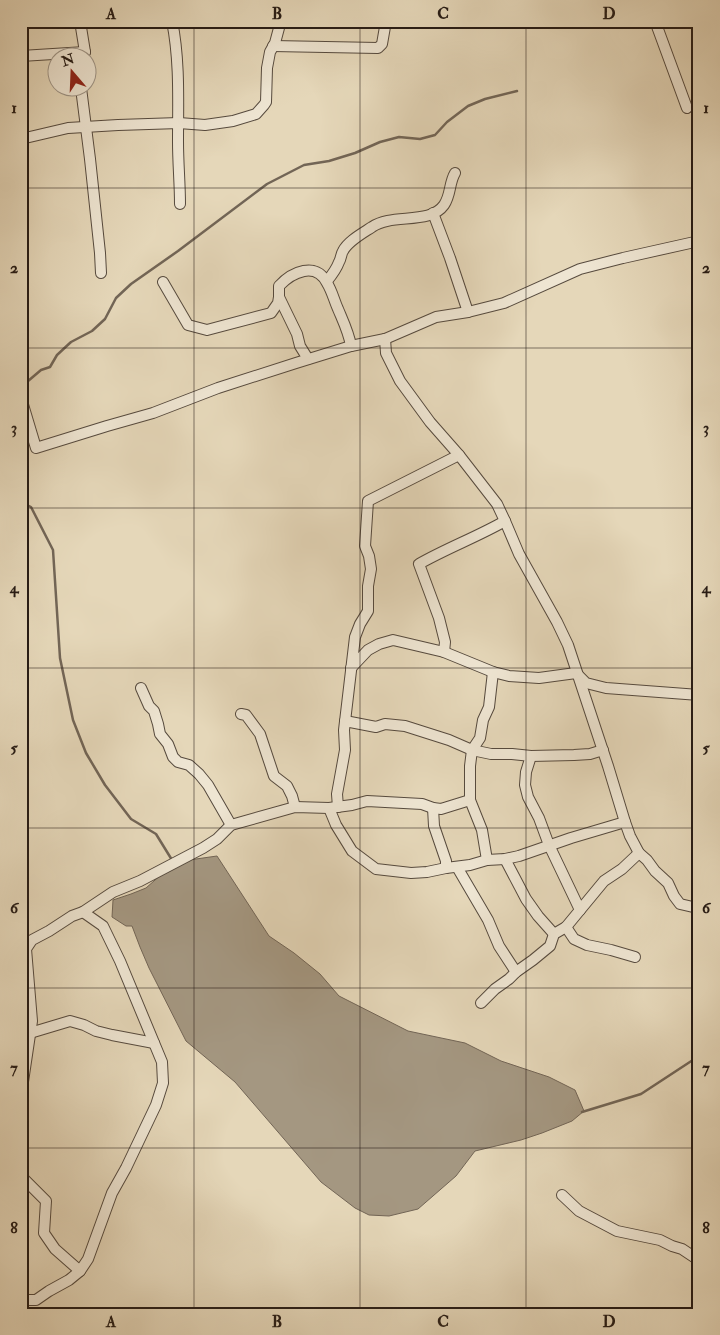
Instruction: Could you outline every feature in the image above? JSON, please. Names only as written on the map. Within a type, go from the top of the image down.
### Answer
[{"type":"street","points":[[80,21],[83,48]]},
{"type":"street","points":[[172,21],[178,68],[180,204]]},
{"type":"street","points":[[21,139],[68,128],[179,123],[205,125],[245,118],[259,111],[266,102],[267,68],[280,21]]},
{"type":"street","points":[[274,46],[378,48],[382,44],[386,21]]},
{"type":"street","points":[[655,21],[687,108]]},
{"type":"street","points":[[21,56],[48,56]]},
{"type":"street","points":[[82,98],[101,273]]},
{"type":"street","points":[[327,281],[335,272],[343,251],[349,244],[374,225],[392,220],[421,217],[433,214],[443,208],[451,190],[452,178],[455,173]]},
{"type":"street","points":[[433,214],[468,312]]},
{"type":"street","points":[[21,398],[36,448],[153,413],[218,388],[308,359],[352,346],[385,339],[436,317],[468,312],[504,303],[580,269],[699,241]]},
{"type":"street","points":[[163,282],[188,325],[208,330],[271,313],[278,303],[279,286],[288,277],[306,270],[315,271],[327,281],[352,346]]},
{"type":"street","points":[[279,297],[297,334],[300,346],[308,359]]},
{"type":"street","points":[[385,339],[386,353],[400,381],[430,422],[460,454],[497,504],[519,554],[561,630],[568,645],[625,822],[639,853],[647,860],[655,872],[668,883],[680,904],[693,907],[699,906]]},
{"type":"street","points":[[460,454],[368,502],[365,546],[371,569],[368,586],[368,611],[355,637],[345,721],[345,750],[333,808],[336,825],[352,851],[376,869],[427,872],[470,865],[487,860],[519,856],[625,822]]},
{"type":"street","points":[[444,652],[446,642],[419,564],[506,521]]},
{"type":"street","points":[[351,668],[368,650],[393,640],[444,652],[493,672],[509,676],[538,678],[576,672]]},
{"type":"street","points":[[487,860],[482,830],[470,800],[470,766],[472,750],[480,738],[483,720],[489,706],[493,672]]},
{"type":"street","points":[[576,672],[586,683],[606,688],[699,695]]},
{"type":"street","points":[[141,688],[149,706],[154,711],[160,734],[168,744],[173,757],[178,762],[189,765],[199,774],[208,785],[231,825]]},
{"type":"street","points":[[241,714],[246,714],[260,734],[274,776],[287,786],[296,807]]},
{"type":"street","points":[[345,721],[376,727],[385,724],[405,726],[449,740],[472,750],[491,754],[532,756],[590,754],[602,750]]},
{"type":"street","points":[[532,756],[526,772],[525,785],[528,797],[580,910]]},
{"type":"street","points":[[21,1095],[32,1020],[26,941],[49,932],[113,892],[140,881],[203,848],[217,839],[231,825],[296,807],[333,808],[367,802],[422,804],[441,809],[470,800]]},
{"type":"street","points":[[433,808],[434,826],[446,861],[446,868]]},
{"type":"street","points":[[482,1003],[495,989],[550,946],[554,934],[566,928],[604,881],[622,869],[639,853]]},
{"type":"street","points":[[505,859],[526,899],[554,934]]},
{"type":"street","points":[[457,867],[488,920],[499,946],[516,972]]},
{"type":"street","points":[[21,1300],[36,1300],[69,1280],[80,1271],[88,1259],[112,1193],[156,1105],[163,1083],[162,1062],[120,962],[103,926],[83,912]]},
{"type":"street","points":[[566,928],[574,939],[587,945],[635,957]]},
{"type":"street","points":[[30,1033],[70,1021],[96,1031],[154,1043]]},
{"type":"street","points":[[21,1176],[46,1201],[44,1233],[56,1249],[80,1271]]},
{"type":"street","points":[[562,1195],[579,1210],[618,1231],[660,1240],[682,1249],[698,1262]]},
{"type":"shaded area","points":[[217,856],[269,936],[320,974],[339,996],[408,1031],[465,1043],[501,1061],[549,1077],[575,1090],[584,1111],[572,1121],[542,1133],[475,1151],[456,1176],[418,1209],[389,1216],[369,1215],[355,1208],[321,1182],[235,1082],[186,1041],[149,968],[132,926],[126,926],[112,917],[113,900],[146,888],[163,873],[189,860]]},
{"type":"waterway","points":[[21,387],[41,370],[50,367],[57,355],[71,342],[92,331],[105,319],[116,298],[131,284],[267,184],[304,165],[329,161],[355,153],[380,142],[399,137],[420,139],[435,135],[447,122],[468,106],[485,99],[517,91]]},
{"type":"waterway","points":[[21,502],[31,507],[53,550],[60,658],[73,720],[86,753],[105,785],[131,819],[156,834],[172,860]]},
{"type":"waterway","points":[[582,1112],[641,1094],[699,1056]]}]
